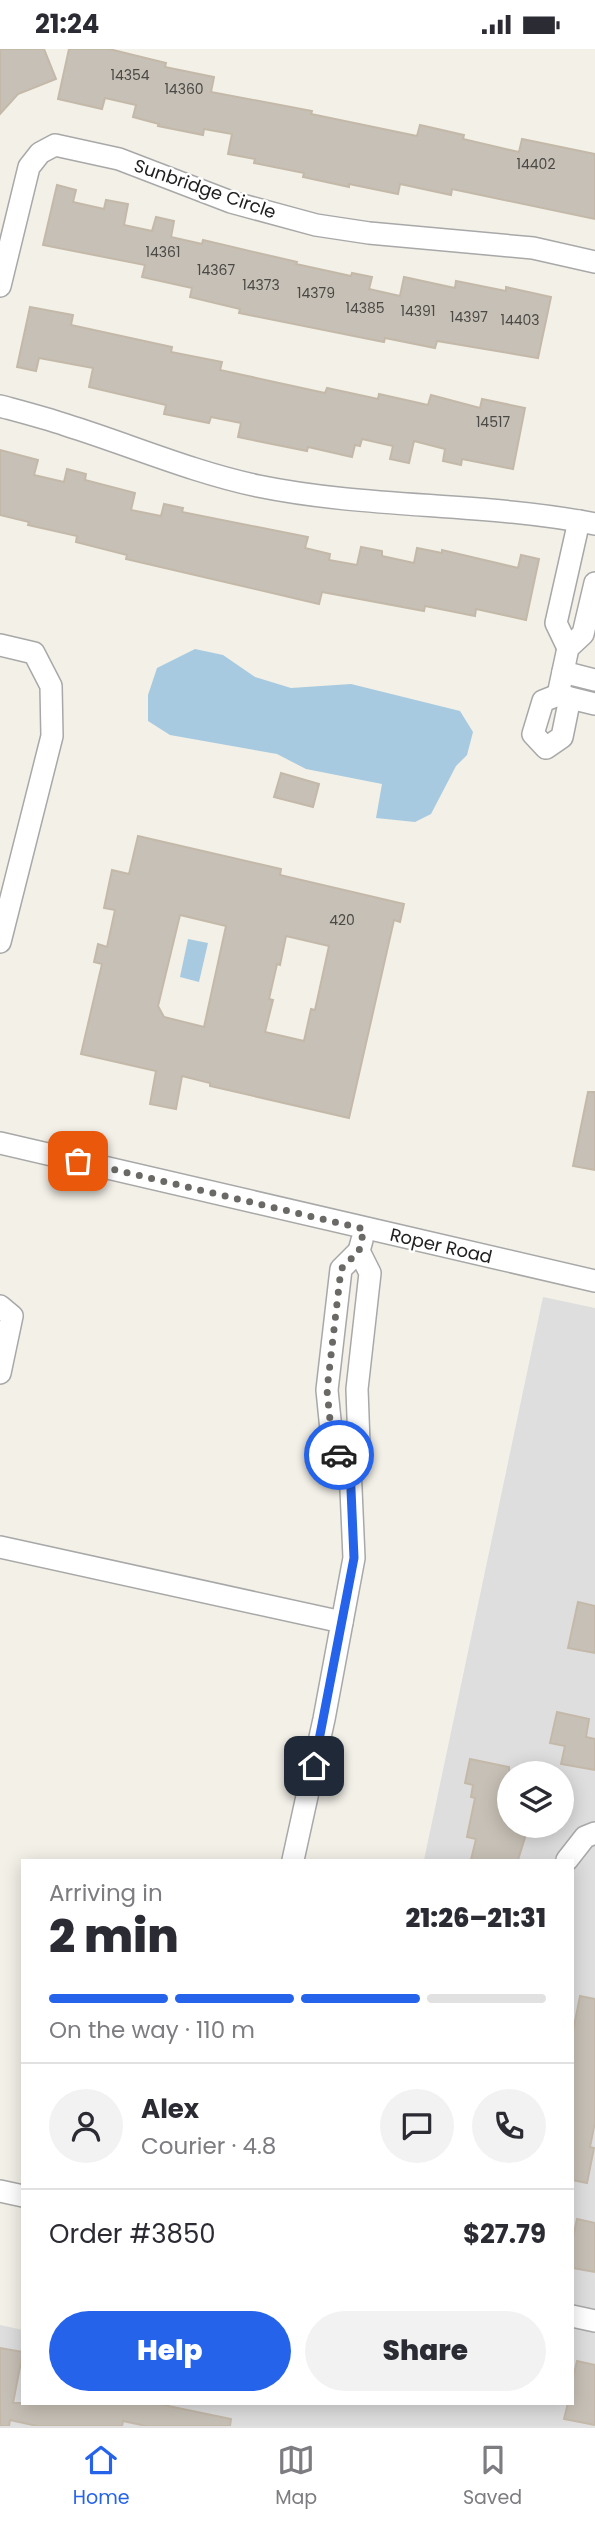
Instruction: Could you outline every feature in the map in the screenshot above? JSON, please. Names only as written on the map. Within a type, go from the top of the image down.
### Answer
[{"type":"street","name":"Sunbridge Circle","points":[[0,286],[29,167],[40,153],[55,145],[118,159],[231,202],[316,225],[369,233],[533,248],[595,262]]},
{"type":"street","points":[[0,406],[65,424],[198,470],[258,486],[380,503],[506,510],[587,523],[567,579],[556,622],[568,648]]},
{"type":"street","points":[[567,579],[595,584],[583,634],[568,648],[563,672],[564,696],[595,703]]},
{"type":"street","points":[[0,645],[34,653],[51,686],[52,736],[0,942]]},
{"type":"street","points":[[563,672],[595,680]]},
{"type":"street","name":"Roper Road","points":[[0,1143],[364,1229],[595,1280]]},
{"type":"street","points":[[350,1467],[333,1450],[327,1390],[341,1269],[359,1251],[364,1229]]},
{"type":"street","points":[[293,1859],[354,1558],[350,1467],[359,1444],[357,1389],[370,1273],[359,1251]]},
{"type":"street","points":[[0,1306],[12,1316],[0,1373]]},
{"type":"street","points":[[327,1390],[357,1389]]},
{"type":"street","points":[[0,1547],[342,1622]]},
{"type":"street","points":[[568,1859],[585,1837],[595,1833]]},
{"type":"street","points":[[0,2191],[21,2196]]},
{"type":"street","points":[[574,2316],[595,2321]]},
{"type":"shaded area","points":[[543,1297],[595,1308],[595,2426],[0,2426],[0,2325],[21,2330],[21,2405],[574,2405],[574,1859],[424,1859]]},
{"type":"water","points":[[195,649],[223,655],[255,677],[291,688],[351,684],[460,711],[473,732],[467,755],[456,766],[431,814],[415,822],[376,818],[382,784],[306,769],[277,754],[170,735],[148,721],[148,695],[157,668]]},
{"type":"water","points":[[188,939],[208,943],[199,982],[180,977]]},
{"type":"building","points":[[0,49],[44,49],[56,79],[18,94],[0,114]]},
{"type":"building","points":[[69,49],[109,49],[166,63],[165,67],[214,77],[211,92],[312,111],[311,114],[417,136],[420,125],[464,135],[463,139],[519,152],[522,139],[595,154],[595,219],[452,189],[451,195],[400,184],[398,194],[349,184],[349,187],[303,177],[304,173],[254,163],[255,159],[228,154],[232,134],[204,129],[203,135],[158,126],[159,124],[133,117],[136,105],[105,98],[102,109],[58,99]]},
{"type":"building","points":[[57,185],[76,190],[73,202],[104,209],[106,200],[128,204],[124,225],[152,231],[156,217],[174,221],[171,237],[202,244],[203,240],[297,262],[296,264],[351,276],[352,273],[372,277],[369,289],[400,296],[404,277],[455,288],[456,281],[506,291],[506,287],[551,297],[538,358],[437,341],[435,348],[385,338],[384,342],[239,313],[240,309],[190,297],[192,288],[142,277],[145,265],[43,245]]},
{"type":"building","points":[[30,307],[73,315],[71,325],[172,347],[171,352],[222,362],[220,370],[325,393],[327,388],[378,399],[379,394],[428,405],[431,395],[480,408],[482,399],[525,408],[513,469],[462,459],[461,465],[443,461],[445,449],[414,441],[409,463],[390,459],[393,446],[362,439],[360,446],[355,445],[352,457],[308,447],[307,451],[257,441],[238,437],[241,423],[211,417],[209,423],[164,414],[166,405],[89,387],[93,368],[39,358],[36,371],[17,367]]},
{"type":"building","points":[[0,450],[38,460],[34,475],[64,482],[67,469],[86,474],[85,480],[135,493],[131,510],[161,516],[164,504],[183,508],[182,512],[308,537],[305,548],[330,554],[329,560],[357,565],[361,547],[382,551],[382,556],[414,563],[417,548],[442,553],[442,550],[518,568],[521,555],[539,559],[526,620],[476,609],[475,616],[425,606],[424,611],[322,592],[319,604],[126,559],[127,555],[76,542],[77,536],[28,525],[29,522],[0,515]]},
{"type":"building","points":[[281,773],[319,784],[313,807],[274,797]]},
{"type":"building","points":[[138,836],[281,869],[280,875],[404,904],[400,922],[394,920],[349,1118],[210,1086],[210,1083],[182,1076],[176,1109],[150,1104],[156,1071],[81,1054],[102,964],[94,962],[98,944],[107,947],[115,910],[104,908],[112,870],[129,874]],"holes":[[[180,915],[226,926],[204,1027],[164,1017],[158,1006]],[[286,936],[329,946],[315,1010],[311,1009],[304,1041],[265,1032],[273,1000],[269,999]]]},
{"type":"building","points":[[588,1092],[595,1092],[595,1170],[573,1166]]},
{"type":"building","points":[[578,1602],[595,1606],[595,1653],[568,1648]]},
{"type":"building","points":[[557,1712],[589,1719],[586,1737],[595,1739],[595,1770],[574,1766],[574,1761],[562,1761],[565,1746],[550,1743]]},
{"type":"building","points":[[470,1759],[497,1765],[497,1838],[525,1838],[518,1859],[471,1859],[476,1839],[467,1837],[475,1798],[471,1797],[473,1785],[465,1783]]},
{"type":"building","points":[[580,1996],[595,1999],[595,2122],[590,2147],[594,2148],[587,2183],[574,2180],[574,2026]]},
{"type":"building","points":[[577,2219],[595,2223],[595,2272],[574,2268],[574,2233]]},
{"type":"building","points":[[0,2348],[21,2352],[13,2403],[164,2405],[231,2419],[230,2426],[146,2426],[123,2421],[122,2426],[37,2426],[10,2420],[9,2426],[0,2426]]},
{"type":"building","points":[[577,2361],[595,2365],[595,2425],[564,2419],[568,2405],[574,2405]]},
{"type":"way so far","points":[[78,1161],[364,1229],[359,1251],[341,1269],[327,1390],[333,1450],[339,1455]]},
{"type":"route","points":[[314,1766],[354,1558],[350,1467],[339,1455]]}]
